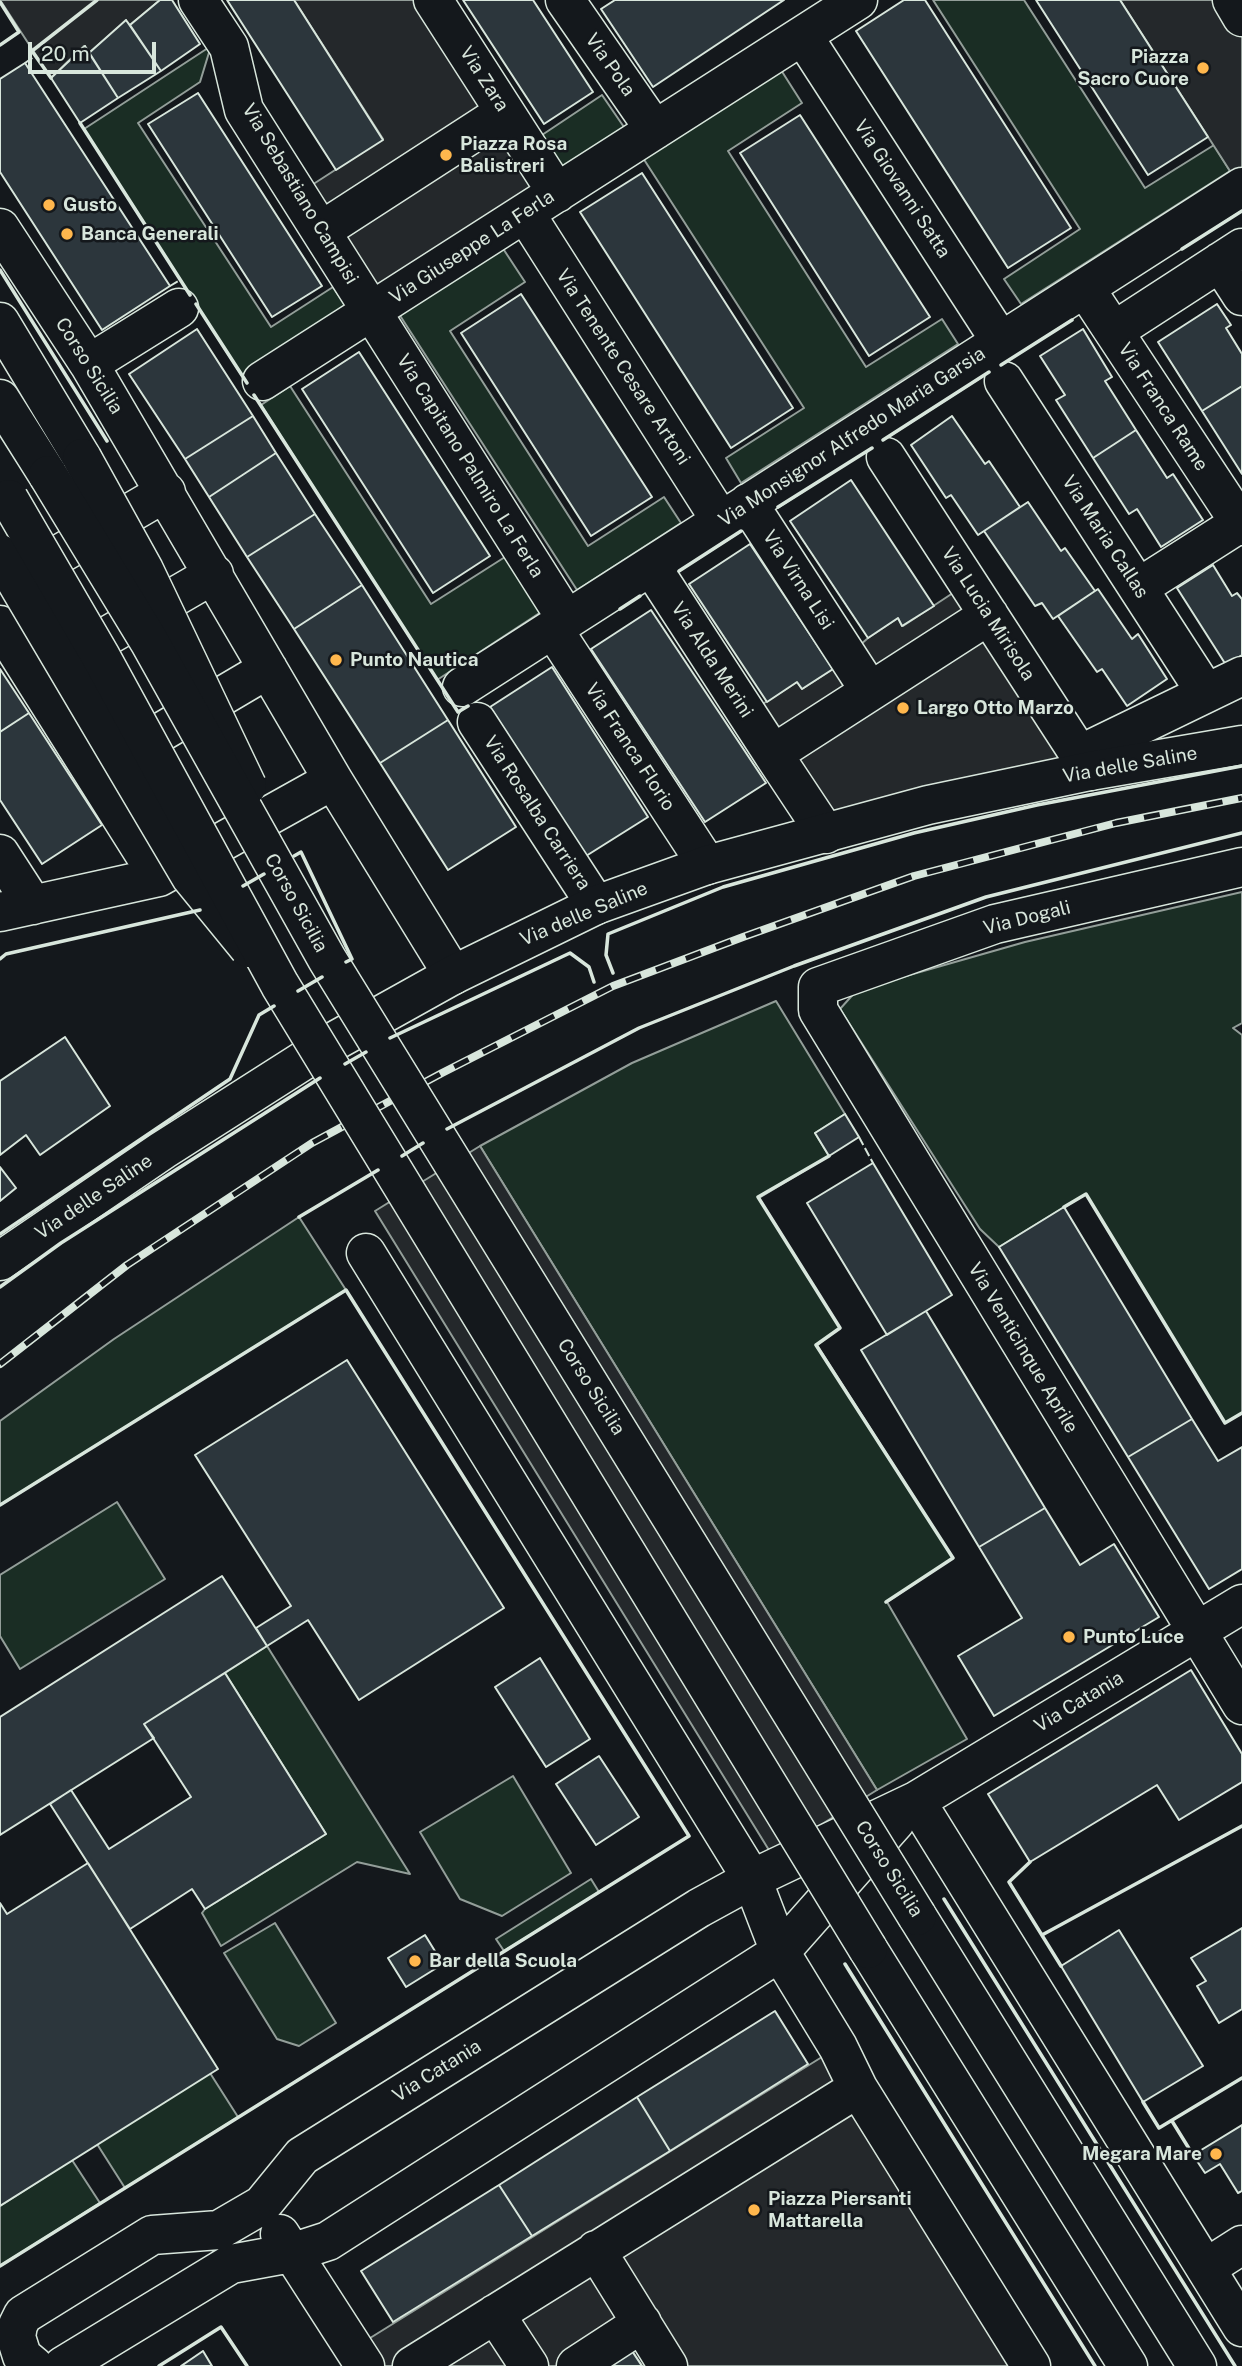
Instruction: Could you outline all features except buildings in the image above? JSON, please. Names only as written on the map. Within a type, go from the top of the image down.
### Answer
[{"type":"street","name":"Via Sebastiano Campisi","points":[[198,0],[229,47],[244,110],[372,311]]},
{"type":"street","name":"Via Zara","points":[[433,0],[557,193]]},
{"type":"street","name":"Via Giuseppe La Ferla","points":[[262,381],[858,0]]},
{"type":"street","points":[[1232,0],[1242,17]]},
{"type":"street","name":"Via Pola","points":[[574,3],[654,130]]},
{"type":"street","name":"Via Giovanni Satta","points":[[803,36],[1001,342]]},
{"type":"street","points":[[321,231],[505,112]]},
{"type":"street","name":"Via Monsignor Alfredo Maria Garsia","points":[[462,687],[1242,187]]},
{"type":"street","name":"Via Tenente Cesare Artoni","points":[[525,214],[735,512]]},
{"type":"street","name":"Corso Sicilia","points":[[0,228],[89,364],[333,780],[453,975]]},
{"type":"street","points":[[1114,331],[1231,255],[1242,296]]},
{"type":"street","name":"Via Franca Rame","points":[[1085,288],[1241,524]]},
{"type":"street","points":[[89,364],[179,309]]},
{"type":"street","name":"Via Capitano Palmiro La Ferla","points":[[372,311],[560,624]]},
{"type":"street","points":[[0,322],[82,457],[144,570],[327,959]]},
{"type":"street","name":"Via Maria Callas","points":[[1004,381],[1206,693]]},
{"type":"street","name":"Corso Sicilia","points":[[0,399],[149,641],[327,959],[1197,2366]]},
{"type":"street","name":"Via Lucia Mirisola","points":[[886,457],[1085,763]]},
{"type":"street","points":[[4,491],[101,657],[279,985],[868,1949],[1128,2366]]},
{"type":"street","points":[[0,589],[166,492]]},
{"type":"street","name":"Via Virna Lisi","points":[[735,512],[847,656],[870,691]]},
{"type":"street","points":[[1138,588],[1241,524]]},
{"type":"street","points":[[0,554],[191,877],[279,985]]},
{"type":"street","name":"Via Alda Merini","points":[[651,566],[826,834]]},
{"type":"street","points":[[34,678],[214,575]]},
{"type":"street","points":[[773,754],[989,615]]},
{"type":"street","name":"Via Franca Florio","points":[[560,624],[706,865]]},
{"type":"street","points":[[0,625],[159,877]]},
{"type":"street","points":[[93,772],[268,669]]},
{"type":"street","points":[[1085,763],[1206,693],[1242,676]]},
{"type":"street","name":"Via Rosalba Carriera","points":[[477,722],[596,905]]},
{"type":"street","name":"Via delle Saline","points":[[0,1261],[163,1150],[331,1043],[453,975],[596,905],[706,865],[1085,763],[1242,745]]},
{"type":"street","points":[[0,855],[17,908],[159,877],[333,780]]},
{"type":"street","name":"Via Dogali","points":[[818,987],[995,924],[1242,867]]},
{"type":"street","name":"Via Venticinque Aprile","points":[[818,987],[818,1010],[1195,1632],[1242,1705]]},
{"type":"street","points":[[366,1253],[752,1879],[780,1952],[838,2048],[858,2088],[1031,2366]]},
{"type":"street","name":"Via Catania","points":[[34,2366],[22,2356],[16,2337],[23,2315],[152,2235],[219,2230],[262,2205],[302,2156],[699,1908],[752,1879],[916,1801],[1242,1604]]},
{"type":"street","points":[[916,1801],[1242,2327]]},
{"type":"street","name":"Via Catania","points":[[64,2366],[231,2264],[291,2253],[328,2241],[780,1952],[886,1830],[916,1801]]},
{"type":"street","points":[[412,2366],[858,2088]]},
{"type":"street","points":[[262,2205],[365,2366]]},
{"type":"street","points":[[1206,2268],[1242,2245]]},
{"type":"street","points":[[596,2250],[668,2366]]},
{"type":"street","points":[[495,2314],[529,2366]]},
{"type":"street","points":[[576,2366],[642,2323]]},
{"type":"green space","points":[[933,0],[1024,0],[1145,188],[1214,145],[1230,171],[1021,304],[1004,279],[1080,229]]},
{"type":"green space","points":[[211,46],[200,82],[138,123],[271,327],[333,287],[347,308],[242,376],[84,129]]},
{"type":"green space","points":[[781,70],[802,103],[728,151],[866,367],[942,319],[958,344],[741,483],[726,458],[804,408],[643,158]]},
{"type":"green space","points":[[602,95],[626,130],[562,172],[539,137]]},
{"type":"green space","points":[[502,247],[525,282],[450,331],[588,546],[664,497],[681,523],[577,590],[399,314]]},
{"type":"green space","points":[[290,386],[431,604],[505,557],[541,612],[437,680],[261,405]]},
{"type":"green space","points":[[1242,892],[1242,1023],[1233,1028],[1242,1035],[1242,1413],[1225,1423],[1086,1194],[999,1247],[980,1229],[840,1009],[857,990],[1025,942]]},
{"type":"green space","points":[[776,1001],[845,1114],[815,1133],[829,1156],[759,1198],[840,1328],[817,1345],[953,1558],[887,1602],[967,1739],[877,1790],[480,1146],[632,1063]]},
{"type":"green space","points":[[299,1217],[346,1290],[0,1505],[0,1421],[114,1339]]},
{"type":"green space","points":[[117,1502],[165,1579],[20,1669],[0,1636],[0,1575]]},
{"type":"green space","points":[[267,1646],[410,1874],[357,1862],[221,1946],[202,1913],[205,1909],[326,1834],[225,1673]]},
{"type":"green space","points":[[513,1776],[571,1873],[502,1916],[460,1899],[420,1832]]},
{"type":"green space","points":[[591,1879],[599,1892],[504,1951],[496,1939]]},
{"type":"green space","points":[[275,1923],[336,2023],[299,2046],[277,2039],[224,1953]]},
{"type":"green space","points":[[210,2073],[238,2117],[125,2188],[97,2144]]},
{"type":"green space","points":[[72,2160],[100,2203],[0,2266],[0,2206]]},
{"type":"shaded area","points":[[0,0],[160,0],[130,25],[126,21],[89,53],[84,46],[51,78]]},
{"type":"shaded area","name":"Piazza Rosa Balistreri","points":[[294,0],[433,0],[557,193],[372,311],[298,194],[383,139]]},
{"type":"shaded area","name":"Piazza Sacro Cuore","points":[[1120,0],[1242,0],[1242,187],[1230,171]]},
{"type":"shaded area","name":"Largo Otto Marzo","points":[[968,583],[1090,771],[826,834],[747,714],[797,682],[802,689],[833,669],[868,638],[898,618],[903,626]]},
{"type":"shaded area","points":[[480,1146],[877,1790],[772,1855],[375,1211]]},
{"type":"shaded area","name":"Piazza Piersanti Mattarella","points":[[838,2047],[1031,2366],[642,2366],[630,2348],[601,2366],[365,2366],[354,2348]]},
{"type":"railway","points":[[0,1364],[127,1265],[312,1143],[613,986],[914,876],[1116,823],[1242,798]]},
{"type":"fence","points":[[25,63],[35,56]]},
{"type":"fence","points":[[170,286],[180,280]]},
{"type":"fence","points":[[859,1137],[873,1163]]},
{"type":"wall","points":[[51,78],[32,51],[97,0]]},
{"type":"wall","points":[[0,2],[19,32],[0,45]]},
{"type":"wall","points":[[80,123],[190,295]]},
{"type":"wall","points":[[1182,249],[1242,211]]},
{"type":"wall","points":[[0,270],[107,441]]},
{"type":"wall","points":[[196,304],[247,383]]},
{"type":"wall","points":[[1001,365],[1072,320]]},
{"type":"wall","points":[[883,440],[989,372]]},
{"type":"wall","points":[[254,395],[458,712],[468,706]]},
{"type":"wall","points":[[778,507],[872,448]]},
{"type":"wall","points":[[679,571],[741,531]]},
{"type":"wall","points":[[620,609],[640,596]]},
{"type":"wall","points":[[613,973],[606,955],[608,934],[723,887],[914,833],[1037,805],[1242,766]]},
{"type":"wall","points":[[447,1129],[639,1028],[794,966],[986,897],[1242,833]]},
{"type":"wall","points":[[294,856],[301,852],[352,959],[346,962]]},
{"type":"wall","points":[[243,886],[264,874]]},
{"type":"wall","points":[[0,959],[6,954],[200,910]]},
{"type":"wall","points":[[390,1038],[570,953],[589,967],[594,982]]},
{"type":"wall","points":[[298,991],[322,977]]},
{"type":"wall","points":[[0,1234],[230,1079],[259,1015],[274,1006]]},
{"type":"wall","points":[[345,1064],[366,1052]]},
{"type":"wall","points":[[0,1287],[61,1243],[320,1078]]},
{"type":"wall","points":[[402,1156],[423,1143]]},
{"type":"wall","points":[[829,1156],[758,1197],[840,1328],[816,1345],[953,1558],[886,1602]]},
{"type":"wall","points":[[299,1217],[378,1170]]},
{"type":"wall","points":[[1064,1207],[1086,1194],[1225,1423],[1242,1413]]},
{"type":"wall","points":[[0,1505],[346,1290],[689,1836],[0,2266]]},
{"type":"wall","points":[[1042,1935],[1242,1826]]},
{"type":"wall","points":[[1030,1862],[1009,1882],[1061,1966]]},
{"type":"wall","points":[[944,1899],[1235,2366]]},
{"type":"wall","points":[[845,1964],[1095,2366]]},
{"type":"wall","points":[[1143,2102],[1159,2128],[1242,2078]]},
{"type":"wall","points":[[1172,2121],[1193,2155]]},
{"type":"wall","points":[[159,2366],[221,2327],[247,2366]]},
{"type":"place","name":"Piazza Sacro Cuore","points":[[1203,68]]},
{"type":"place","name":"Piazza Rosa Balistreri","points":[[446,155]]},
{"type":"place","name":"Gusto","points":[[49,205]]},
{"type":"place","name":"Banca Generali","points":[[67,234]]},
{"type":"place","name":"Punto Nautica","points":[[336,660]]},
{"type":"place","name":"Largo Otto Marzo","points":[[903,708]]},
{"type":"place","name":"Punto Luce","points":[[1069,1637]]},
{"type":"place","name":"Bar della Scuola","points":[[415,1961]]},
{"type":"place","name":"Megara Mare","points":[[1216,2154]]},
{"type":"place","name":"Piazza Piersanti Mattarella","points":[[754,2210]]}]
